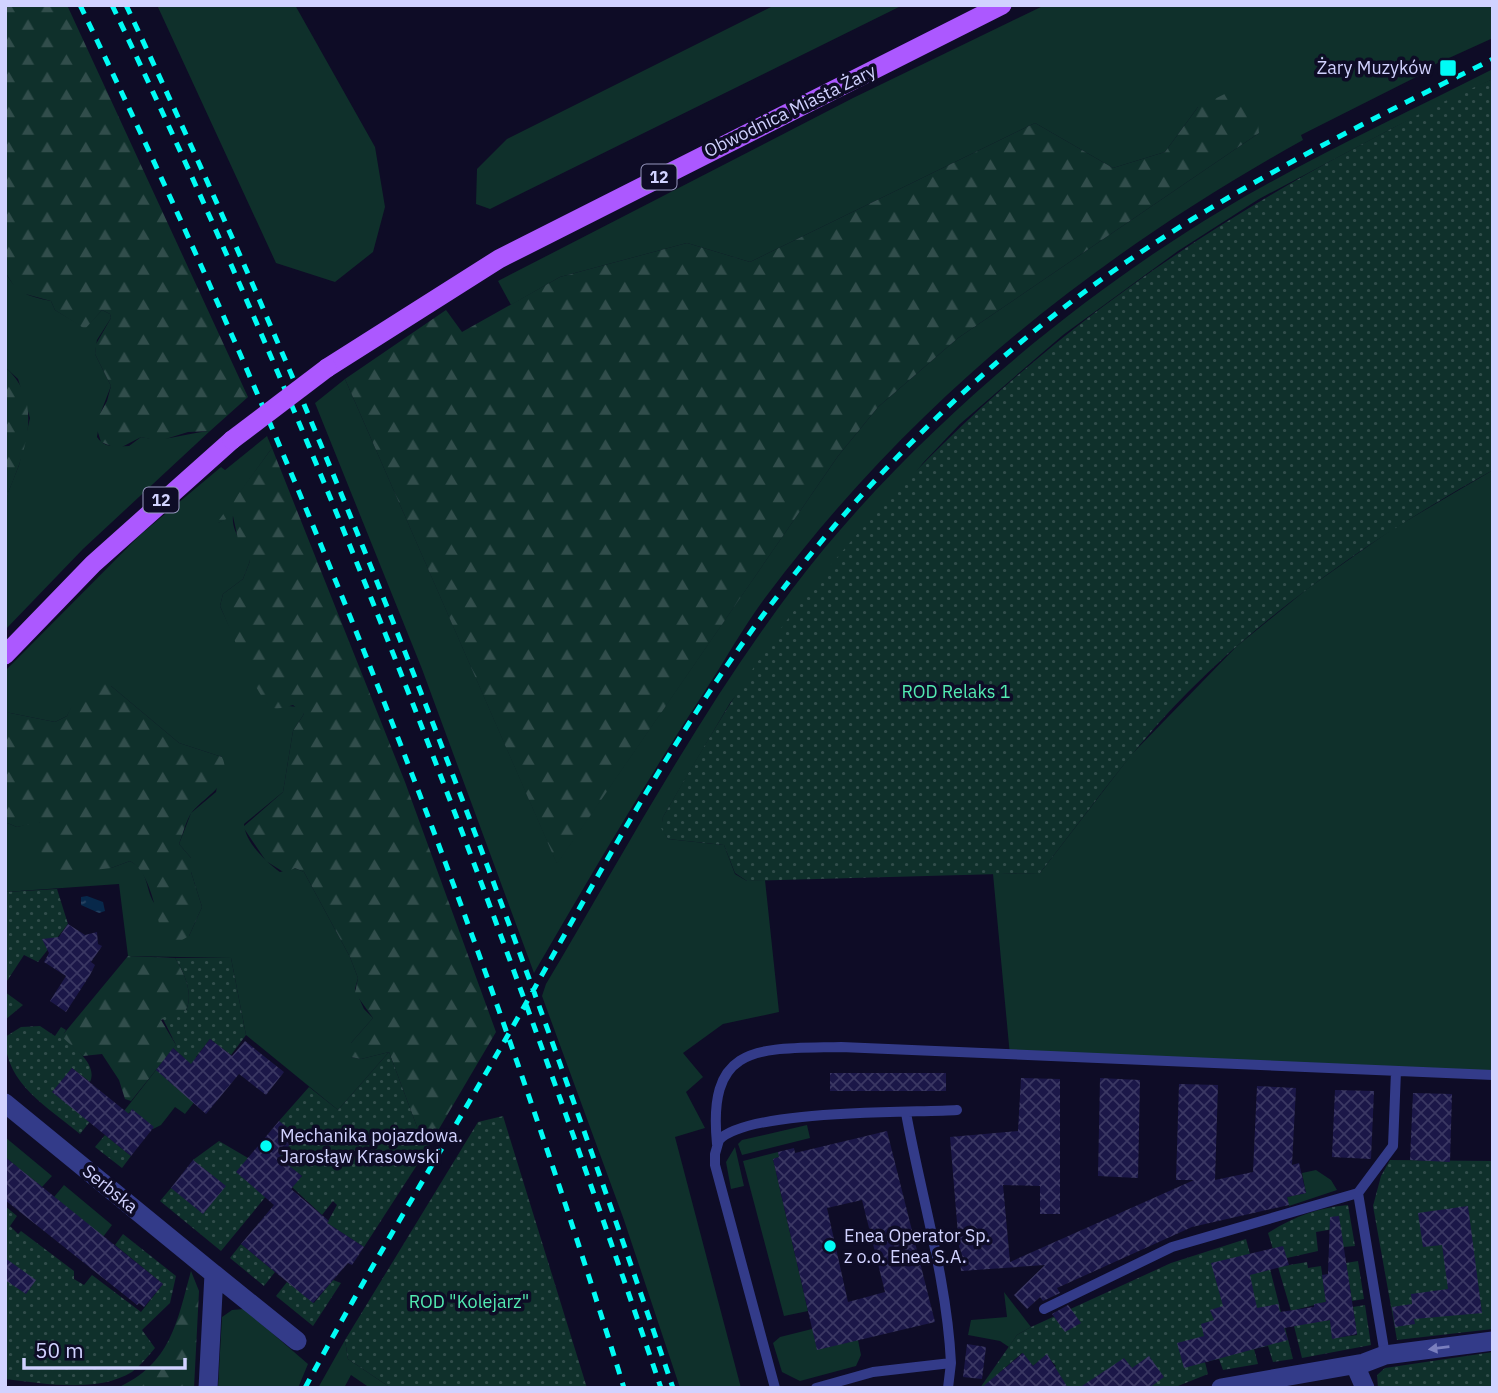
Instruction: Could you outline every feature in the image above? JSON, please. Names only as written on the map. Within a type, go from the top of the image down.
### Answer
[{"type":"main road","name":"Obwodnica Miasta Żary","points":[[5,655],[93,564],[232,440],[327,368],[499,258],[1002,5]]},
{"type":"street","name":"Serbska","points":[[5,1103],[297,1341]]},
{"type":"street","points":[[208,1388],[214,1274]]},
{"type":"street","points":[[1221,1388],[1355,1365],[1385,1355],[1493,1341]]},
{"type":"street","points":[[1355,1365],[1365,1388]]},
{"type":"lane","points":[[775,1388],[715,1165],[717,1144],[713,1109],[724,1073],[746,1058],[779,1049],[841,1047],[1493,1075]]},
{"type":"lane","points":[[1044,1309],[1172,1247],[1358,1194],[1393,1146],[1396,1071]]},
{"type":"lane","points":[[717,1144],[722,1137],[733,1133],[801,1116],[957,1110]]},
{"type":"lane","points":[[906,1113],[942,1291],[951,1363],[948,1388]]},
{"type":"lane","points":[[1358,1194],[1385,1355]]},
{"type":"lane","points":[[816,1388],[873,1372],[951,1363]]},
{"type":"green space","points":[[5,5],[67,5],[248,397],[210,431],[188,432],[159,441],[141,437],[118,449],[101,442],[95,423],[107,401],[111,386],[95,354],[96,344],[111,318],[110,314],[102,310],[85,329],[55,310],[51,301],[18,292],[5,272]]},
{"type":"green space","points":[[157,5],[295,5],[375,147],[385,207],[373,252],[335,282],[276,263]]},
{"type":"green space","points":[[775,5],[903,5],[490,209],[476,204],[477,169],[507,139]]},
{"type":"green space","points":[[1045,5],[1493,5],[1493,38],[1427,68],[1428,71],[1301,135],[1303,140],[1151,233],[1080,284],[1012,338],[946,396],[884,458],[824,524],[760,605],[596,866],[534,973],[422,669],[315,403],[345,379],[557,863],[838,456],[878,407],[958,338],[1259,133],[1198,107],[1165,152],[1113,168],[1035,123],[750,262],[687,243],[560,277],[511,305],[498,281],[853,98]]},
{"type":"green space","points":[[1493,69],[1493,79],[1259,199],[1178,251],[1063,335],[960,424],[923,463],[730,703],[663,817],[662,828],[668,839],[724,845],[735,874],[747,881],[765,880],[779,1012],[723,1024],[683,1053],[703,1077],[686,1092],[705,1128],[675,1137],[741,1388],[680,1388],[624,1220],[542,996],[546,984],[694,733],[759,635],[836,534],[936,430],[1047,332],[1105,288],[1222,210],[1322,155]]},
{"type":"green space","name":"ROD Relaks 1","points":[[1493,79],[1493,470],[1411,518],[1333,570],[1222,659],[1148,735],[1040,873],[747,881],[735,873],[724,845],[668,839],[661,828],[663,817],[736,695],[776,636],[819,579],[937,449],[1065,336],[1203,237],[1277,191],[1355,148]]},
{"type":"green space","points":[[1235,89],[1256,105],[1259,133],[958,338],[878,407],[838,456],[557,864],[345,379],[446,310],[462,332],[560,277],[687,243],[750,262],[1035,123],[1113,168],[1165,152],[1198,107]]},
{"type":"green space","points":[[5,272],[19,289],[29,295],[51,301],[55,310],[85,328],[102,310],[110,314],[111,318],[97,340],[95,354],[111,386],[101,412],[97,437],[100,441],[112,446],[129,446],[141,437],[167,438],[210,431],[83,549],[5,630],[5,500],[19,465],[30,418],[18,379],[5,367]]},
{"type":"green space","points":[[5,367],[18,382],[25,397],[28,431],[5,500]]},
{"type":"green space","points":[[267,436],[272,448],[218,523],[233,515],[234,528],[250,561],[243,579],[223,594],[220,606],[258,689],[268,704],[299,707],[304,714],[293,731],[283,792],[244,824],[245,831],[257,851],[280,872],[295,868],[304,872],[350,957],[358,978],[355,989],[364,1009],[373,1018],[351,1043],[351,1057],[361,1059],[389,1052],[338,1110],[246,1035],[231,958],[128,956],[119,884],[5,892],[5,822],[17,827],[38,821],[111,868],[130,861],[136,865],[144,876],[155,904],[189,936],[202,907],[191,872],[191,858],[179,844],[191,813],[216,792],[222,757],[179,743],[111,686],[72,707],[67,716],[55,722],[5,712],[5,671],[140,535],[221,467],[225,470]]},
{"type":"green space","points":[[272,448],[405,782],[496,1032],[426,1151],[389,1052],[361,1059],[351,1057],[349,1053],[351,1043],[373,1018],[355,993],[358,978],[350,957],[304,872],[295,868],[285,873],[266,861],[243,827],[283,792],[293,731],[304,714],[293,705],[273,708],[265,701],[220,606],[223,594],[243,579],[250,561],[239,544],[233,516],[216,524]]},
{"type":"green space","points":[[1493,470],[1493,1075],[1010,1056],[993,874],[1040,873],[1131,755],[1237,646],[1307,589],[1391,530]]},
{"type":"green space","points":[[99,682],[111,686],[179,743],[222,757],[225,766],[224,775],[217,788],[192,812],[179,844],[191,858],[191,872],[202,907],[189,936],[175,944],[162,935],[155,905],[137,866],[130,861],[111,868],[53,875],[42,857],[40,822],[17,827],[5,822],[5,712],[55,722],[67,716],[82,691]]},
{"type":"green space","points":[[57,889],[68,924],[38,962],[24,955],[5,984],[5,892]]},
{"type":"green space","points":[[128,956],[175,958],[185,976],[189,997],[186,1010],[161,1020],[176,1045],[131,1101],[125,1099],[119,1080],[102,1054],[83,1056],[61,1037]]},
{"type":"green space","points":[[175,958],[231,958],[246,1035],[231,1055],[210,1039],[196,1057],[183,1057],[173,1048],[176,1045],[162,1017],[186,1010],[189,997],[185,976]]},
{"type":"green space","points":[[5,992],[23,1005],[5,1020]]},
{"type":"green space","points":[[40,1026],[55,1036],[61,1027],[66,1030],[62,1037],[84,1057],[91,1069],[90,1082],[72,1068],[53,1092],[96,1114],[80,1134],[42,1104],[20,1081],[12,1068],[5,1037],[21,1027]]},
{"type":"green space","points":[[389,1052],[426,1151],[364,1247],[327,1223],[337,1205],[333,1201],[322,1215],[292,1187],[302,1176],[290,1167],[221,1251],[160,1201],[171,1188],[225,1186],[193,1160],[219,1141],[248,1158],[255,1187],[300,1131],[295,1128],[292,1131],[279,1121],[309,1087],[338,1110]]},
{"type":"green space","points":[[183,1057],[196,1057],[203,1064],[199,1096],[185,1114],[175,1107],[161,1125],[153,1129],[132,1110],[128,1114],[124,1111],[156,1070]]},
{"type":"green space","name":"ROD \"Kolejarz\"","points":[[503,1116],[587,1388],[391,1388],[348,1359],[345,1340],[478,1122]]},
{"type":"green space","points":[[807,1125],[810,1138],[742,1155],[738,1144],[742,1140]]},
{"type":"green space","points":[[105,1135],[131,1156],[122,1168],[95,1147]]},
{"type":"green space","points":[[5,1137],[52,1176],[42,1187],[5,1157]]},
{"type":"green space","points":[[735,1147],[744,1186],[731,1189],[726,1162]]},
{"type":"green space","points":[[778,1152],[779,1157],[773,1159],[808,1311],[784,1316],[743,1161]]},
{"type":"green space","points":[[1390,1160],[1493,1161],[1493,1329],[1397,1340],[1373,1206],[1381,1176]]},
{"type":"green space","points":[[1316,1170],[1331,1180],[1337,1190],[1289,1206],[1287,1197],[1306,1193],[1302,1173]]},
{"type":"green space","points":[[64,1185],[112,1225],[103,1237],[54,1197]]},
{"type":"green space","points":[[1348,1205],[1355,1246],[1343,1247],[1340,1228],[1316,1232],[1318,1251],[1287,1258],[1273,1249],[1268,1233],[1278,1227],[1316,1211]]},
{"type":"green space","points":[[5,1206],[17,1216],[10,1226],[18,1234],[21,1231],[74,1271],[74,1279],[84,1285],[92,1275],[141,1312],[163,1284],[115,1245],[123,1234],[176,1276],[170,1303],[142,1330],[155,1348],[132,1372],[118,1379],[87,1385],[54,1385],[5,1379]]},
{"type":"green space","points":[[1246,1239],[1255,1273],[1270,1269],[1293,1359],[1273,1362],[1268,1346],[1254,1349],[1258,1364],[1223,1370],[1219,1359],[1205,1362],[1208,1374],[1173,1388],[1048,1388],[1042,1378],[1056,1366],[1046,1355],[1033,1366],[1022,1353],[999,1373],[998,1379],[989,1388],[980,1388],[1017,1335],[1031,1327],[1171,1263]]},
{"type":"green space","points":[[241,1244],[275,1272],[264,1286],[230,1258]]},
{"type":"green space","points":[[1358,1261],[1364,1299],[1352,1301],[1346,1263]]},
{"type":"green space","points":[[1307,1262],[1308,1268],[1321,1266],[1326,1302],[1291,1311],[1278,1267]]},
{"type":"green space","points":[[191,1271],[199,1291],[194,1388],[117,1388],[149,1367],[169,1340]]},
{"type":"green space","points":[[333,1280],[341,1283],[313,1326],[276,1296],[287,1282],[314,1303]]},
{"type":"green space","points":[[1004,1292],[1031,1327],[1017,1335],[1009,1347],[1000,1341],[968,1335],[971,1320],[1007,1317]]},
{"type":"green space","points":[[1365,1305],[1371,1345],[1302,1358],[1292,1318],[1316,1322],[1330,1320],[1333,1338],[1357,1335],[1353,1307]]},
{"type":"green space","points":[[244,1309],[308,1364],[298,1388],[218,1388],[222,1317],[232,1310]]},
{"type":"green space","points":[[812,1329],[858,1340],[861,1355],[856,1366],[800,1381],[782,1372],[773,1343],[780,1337]]},
{"type":"green space","points":[[345,1340],[348,1359],[391,1388],[370,1388],[351,1375],[344,1388],[318,1388]]},
{"type":"green space","points":[[1493,1352],[1493,1388],[1378,1388],[1377,1375],[1385,1368]]},
{"type":"water","points":[[87,896],[103,902],[105,911],[99,913],[81,905],[81,897]]},
{"type":"building","points":[[68,924],[85,935],[97,932],[98,944],[102,946],[91,962],[95,965],[90,975],[66,1012],[50,1001],[66,976],[44,962],[49,953],[42,939],[59,937]]},
{"type":"building","points":[[210,1039],[232,1056],[245,1041],[284,1072],[266,1095],[239,1074],[206,1114],[156,1070],[173,1048],[191,1064]]},
{"type":"building","points":[[72,1068],[129,1114],[132,1109],[154,1127],[131,1156],[52,1092]]},
{"type":"building","points":[[830,1073],[946,1073],[946,1091],[830,1091]]},
{"type":"building","points":[[1021,1078],[1060,1079],[1060,1214],[1040,1214],[1040,1186],[1003,1185],[1010,1262],[1194,1180],[1176,1180],[1179,1084],[1218,1085],[1215,1180],[1253,1172],[1257,1086],[1296,1088],[1292,1165],[1299,1163],[1306,1193],[1287,1197],[1289,1205],[1192,1227],[1057,1288],[1060,1293],[1043,1301],[1040,1297],[1027,1309],[1014,1295],[1045,1265],[961,1271],[950,1137],[1018,1131]]},
{"type":"building","points":[[1100,1078],[1140,1080],[1138,1178],[1098,1176]]},
{"type":"building","points":[[1335,1090],[1374,1091],[1371,1159],[1332,1157]]},
{"type":"building","points":[[1413,1093],[1452,1094],[1450,1162],[1410,1160]]},
{"type":"building","points":[[279,1121],[297,1136],[279,1158],[302,1176],[291,1189],[329,1221],[327,1223],[364,1247],[352,1265],[348,1263],[313,1303],[241,1244],[274,1205],[236,1172]]},
{"type":"building","points":[[887,1131],[935,1322],[817,1350],[773,1159],[779,1157],[778,1152],[794,1148],[795,1153]],"holes":[[[862,1200],[885,1292],[848,1302],[827,1208]]]},
{"type":"building","points":[[5,1157],[163,1284],[144,1307],[139,1303],[137,1305],[5,1200]]},
{"type":"building","points":[[193,1160],[226,1186],[203,1214],[171,1188]]},
{"type":"building","points":[[1468,1206],[1482,1313],[1414,1319],[1415,1324],[1395,1327],[1392,1307],[1412,1304],[1411,1294],[1448,1289],[1442,1245],[1423,1247],[1418,1213]]},
{"type":"building","points":[[1339,1216],[1357,1334],[1332,1339],[1330,1320],[1284,1328],[1288,1340],[1184,1368],[1177,1343],[1204,1336],[1201,1324],[1214,1320],[1210,1310],[1223,1306],[1211,1263],[1283,1246],[1289,1265],[1250,1275],[1257,1308],[1278,1304],[1280,1312],[1314,1307],[1314,1304],[1326,1302],[1322,1275],[1328,1274],[1330,1217]]},
{"type":"building","points":[[5,1258],[36,1280],[26,1294],[5,1280]]},
{"type":"building","points":[[1068,1305],[1081,1323],[1065,1332],[1052,1314]]},
{"type":"building","points":[[967,1344],[986,1347],[982,1379],[963,1377]]},
{"type":"building","points":[[1023,1353],[1033,1366],[1047,1354],[1068,1388],[981,1388]]},
{"type":"building","points":[[1149,1356],[1164,1377],[1149,1388],[1079,1388],[1124,1358],[1132,1368]]},
{"type":"railway","points":[[80,5],[235,343],[378,686],[508,1035],[624,1388]]},
{"type":"railway","points":[[112,5],[266,344],[407,688],[538,1037],[661,1388]]},
{"type":"railway","points":[[126,5],[279,344],[419,689],[550,1037],[673,1388]]},
{"type":"railway","points":[[305,1388],[623,832],[678,741],[779,594],[860,497],[903,451],[995,364],[1095,284],[1149,247],[1260,179],[1493,59]]},
{"type":"place","name":"Żary Muzyków","points":[[1448,68]]},
{"type":"place","name":"Mechanika pojazdowa. Jarosłąw Krasowski","points":[[266,1146]]},
{"type":"place","name":"Enea Operator Sp. z o.o. Enea S.A.","points":[[830,1246]]}]
